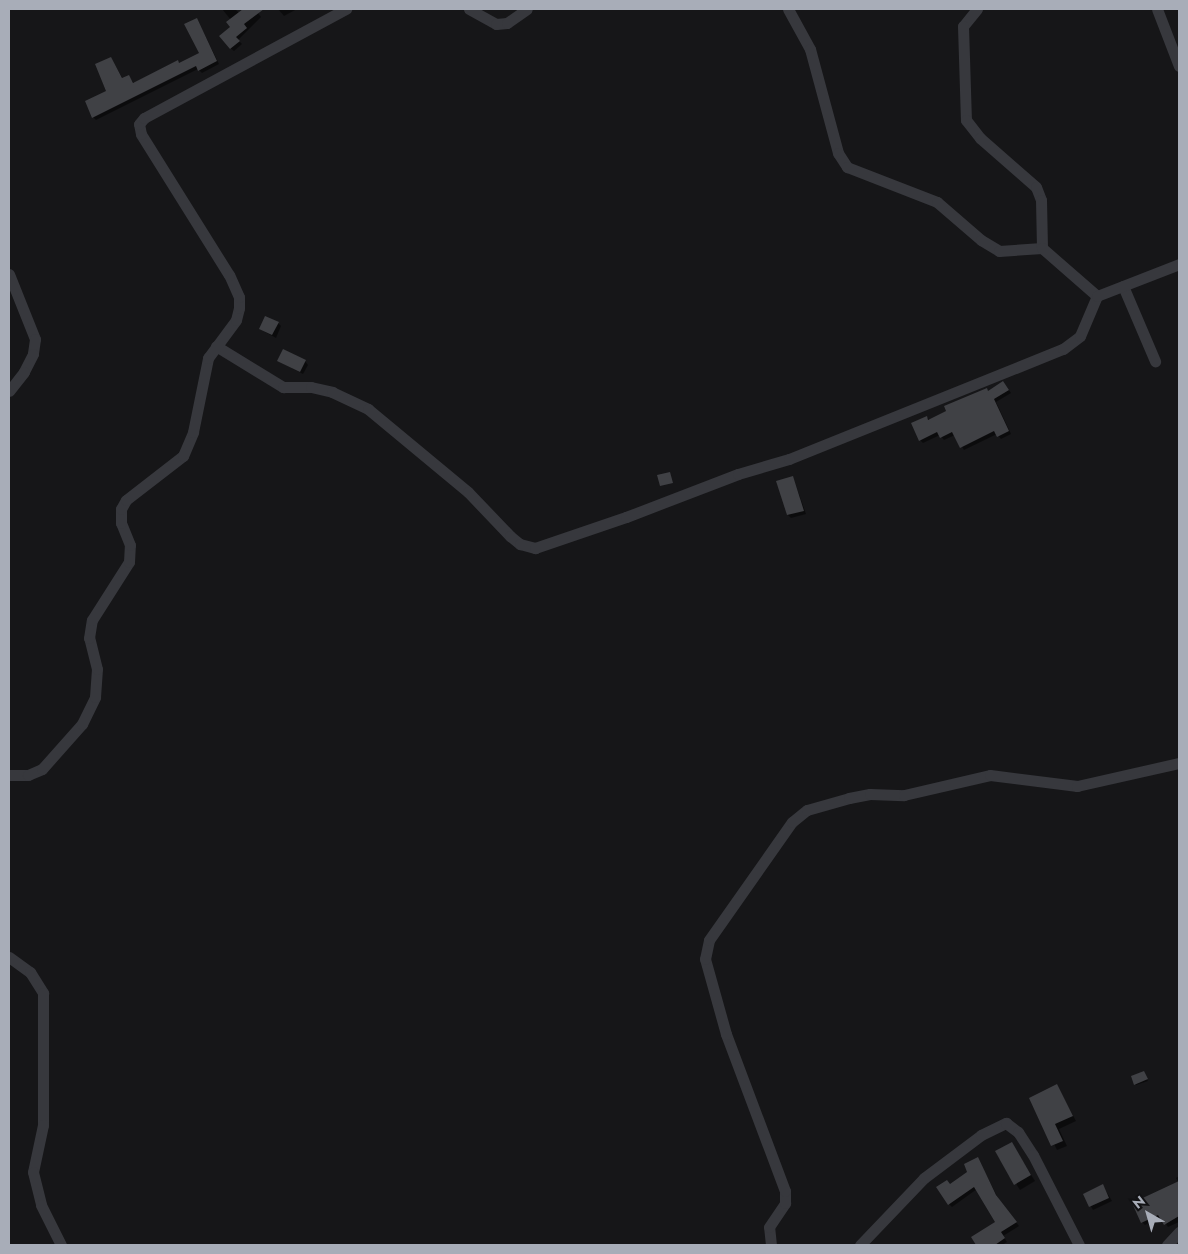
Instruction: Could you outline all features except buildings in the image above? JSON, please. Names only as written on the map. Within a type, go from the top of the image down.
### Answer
[{"type":"street","points":[[9,775],[28,775],[42,769],[82,724],[95,697],[97,669],[90,638],[92,620],[129,562],[130,545],[121,523],[121,509],[126,500],[174,466],[183,456],[193,432],[208,358],[236,320],[239,297],[224,266],[141,134],[139,124],[144,118],[346,9]]},
{"type":"street","points":[[469,9],[496,24],[507,23],[527,9]]},
{"type":"street","points":[[788,9],[810,49],[838,153],[847,167],[937,202],[981,240],[999,251],[1042,248],[1097,296]]},
{"type":"street","points":[[977,9],[962,26],[966,120],[980,138],[1036,187],[1041,200],[1042,248]]},
{"type":"street","points":[[1157,9],[1179,66]]},
{"type":"street","points":[[216,346],[282,387],[311,386],[332,392],[368,409],[482,505],[510,536],[520,544],[535,548],[626,517],[738,474],[789,459],[1063,349],[1080,336],[1097,296],[1179,264]]},
{"type":"street","points":[[9,274],[35,339],[33,354],[24,372],[9,391]]},
{"type":"street","points":[[1123,286],[1155,361]]},
{"type":"street","points":[[771,1245],[769,1226],[785,1203],[786,1191],[726,1034],[705,959],[710,940],[792,822],[807,810],[849,798],[870,794],[904,795],[990,775],[1077,786],[1179,763]]},
{"type":"street","points":[[9,957],[30,972],[43,993],[44,1125],[33,1172],[41,1205],[61,1245]]},
{"type":"street","points":[[860,1245],[924,1178],[986,1133],[1006,1123],[1018,1132],[1033,1155],[1079,1245]]},
{"type":"street","points":[[1168,1245],[1179,1232]]}]
